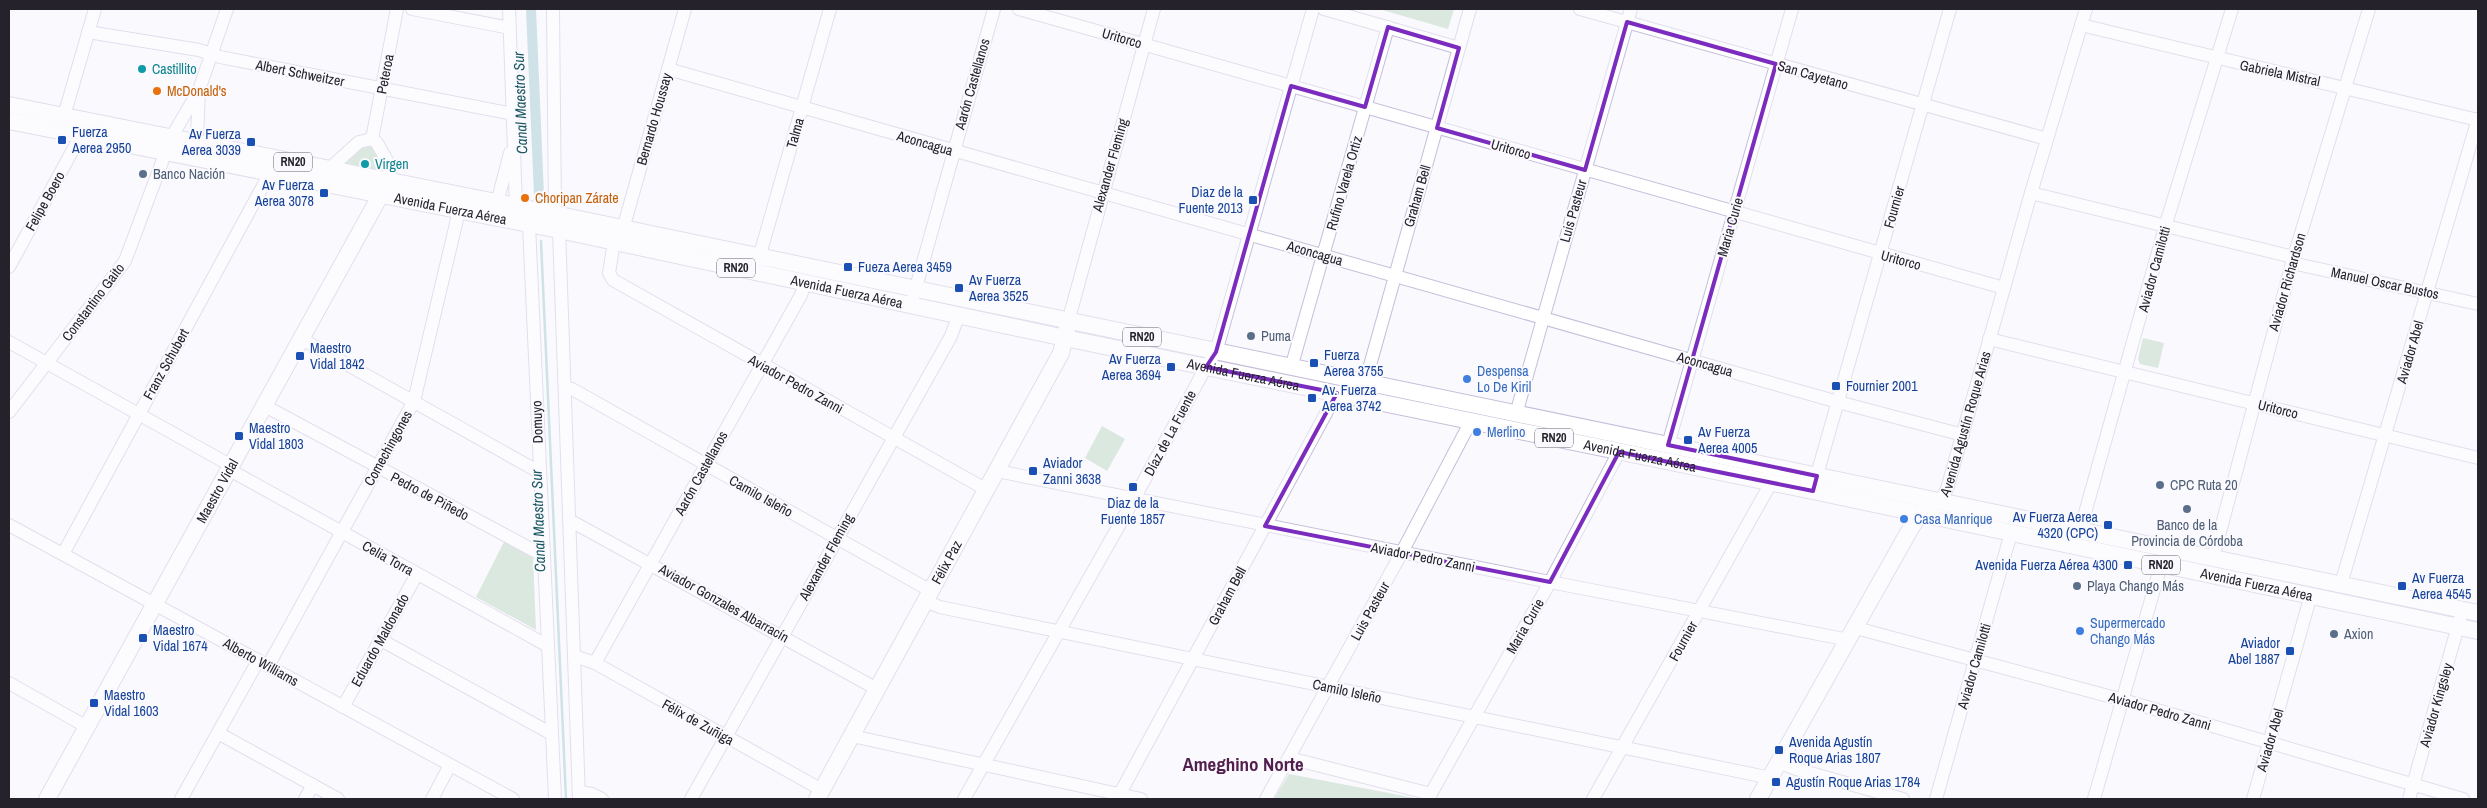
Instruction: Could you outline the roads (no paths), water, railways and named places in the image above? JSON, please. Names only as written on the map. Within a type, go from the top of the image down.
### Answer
[{"type":"main road","name":"Avenida Fuerza Aérea","points":[[9,105],[64,116],[168,145]]},
{"type":"main road","name":"Avenida Fuerza Aérea","points":[[9,121],[81,135],[168,145],[329,168],[516,207],[557,222],[805,283],[913,297],[959,314],[1216,352],[1668,445],[1815,484],[1920,515],[2478,631]]},
{"type":"main road","name":"Avenida Fuerza Aérea","points":[[200,151],[270,173],[529,225]]},
{"type":"main road","name":"Maestro Vidal","points":[[47,799],[380,196]]},
{"type":"main road","points":[[529,225],[531,220],[535,219],[557,222]]},
{"type":"main road","name":"Avenida Fuerza Aérea","points":[[618,236],[759,258],[913,297],[1066,330],[1206,367],[1620,452],[1771,482],[1815,484],[1939,503],[2474,609]]},
{"type":"main road","name":"Félix Paz","points":[[819,795],[1061,353],[1066,330]]},
{"type":"main road","name":"Avenida Agustín Roque Arias","points":[[1758,799],[1920,515],[1939,503]]},
{"type":"main road","points":[[2161,565],[2164,557],[2168,556],[2226,566],[2267,569]]},
{"type":"street","points":[[64,116],[95,9]]},
{"type":"street","points":[[200,151],[199,90],[227,9]]},
{"type":"street","name":"Peteroa","points":[[372,139],[397,9]]},
{"type":"street","points":[[412,9],[510,28]]},
{"type":"street","points":[[509,9],[516,207]]},
{"type":"street","points":[[553,9],[557,222],[565,388],[579,796],[592,794],[602,799]]},
{"type":"street","name":"Bernardo Houssay","points":[[609,273],[618,236],[685,9]]},
{"type":"street","name":"Talma","points":[[759,258],[830,9]]},
{"type":"street","name":"Aarón Castellanos","points":[[913,297],[994,9]]},
{"type":"street","name":"Uritorco","points":[[1019,9],[2004,288]]},
{"type":"street","name":"Alexander Fleming","points":[[1066,330],[1102,193],[1154,9]]},
{"type":"street","name":"Díaz de La Fuente","points":[[964,799],[1216,352],[1313,9]]},
{"type":"street","points":[[1324,9],[1459,48]]},
{"type":"street","name":"Graham Bell","points":[[1365,383],[1470,9]]},
{"type":"street","name":"San Cayetano","points":[[1580,9],[1922,106],[2047,139]]},
{"type":"street","name":"Luis Pasteur","points":[[1516,414],[1630,9]]},
{"type":"street","name":"Maria Curie","points":[[1668,445],[1792,9]]},
{"type":"street","name":"Fournier","points":[[1815,484],[1950,9]]},
{"type":"street","name":"Avenida Agustín Roque Arias","points":[[1939,503],[1947,489],[2031,193],[2086,9]]},
{"type":"street","name":"Aviador Camilotti","points":[[2080,530],[2126,372],[2165,227],[2232,9]]},
{"type":"street","name":"Aviador Richardson","points":[[2213,558],[2292,260],[2347,88],[2369,9]]},
{"type":"street","name":"Gabriela Mistral","points":[[2081,25],[2217,60],[2347,88],[2478,120]]},
{"type":"street","name":"Rufino Varela Ortiz","points":[[1291,368],[1388,27]]},
{"type":"street","name":"Albert Schweitzer","points":[[88,32],[211,54],[513,114]]},
{"type":"street","name":"Aconcagua","points":[[668,70],[1838,402],[1963,435]]},
{"type":"street","name":"Constantino Gaito","points":[[9,412],[126,261],[168,145],[199,90]]},
{"type":"street","name":"Aviador Abel","points":[[2341,584],[2478,120]]},
{"type":"street","name":"Felipe Boero","points":[[9,267],[81,135]]},
{"type":"street","points":[[498,203],[514,138]]},
{"type":"street","points":[[329,168],[359,142],[372,139],[390,164],[391,173],[388,181]]},
{"type":"street","name":"Franz Schubert","points":[[63,554],[270,173]]},
{"type":"street","name":"Maestro Vidal","points":[[380,196],[388,181]]},
{"type":"street","name":"Manuel Oscar Bustos","points":[[2031,193],[2292,260],[2478,304]]},
{"type":"street","name":"Comechingones","points":[[181,799],[218,733],[263,663],[342,532],[414,401],[459,211]]},
{"type":"street","name":"Domuyo","points":[[529,225],[555,799]]},
{"type":"street","name":"Aviador Pedro Zanni","points":[[609,273],[613,280],[987,490]]},
{"type":"street","name":"Aarón Castellanos","points":[[596,664],[801,295],[805,283]]},
{"type":"street","name":"Alexander Fleming","points":[[691,799],[951,336],[959,314]]},
{"type":"street","points":[[300,338],[539,472]]},
{"type":"street","name":"Uritorco","points":[[1990,339],[2478,458]]},
{"type":"street","name":"Celia Torra","points":[[9,342],[139,414],[342,532],[548,646]]},
{"type":"street","name":"Camilo Isleño","points":[[565,388],[572,389],[837,538],[928,596],[940,608],[1771,778]]},
{"type":"street","name":"Graham Bell","points":[[1118,797],[1337,393]]},
{"type":"street","name":"Pedro de Piñedo","points":[[264,405],[377,468],[544,556]]},
{"type":"street","name":"Luis Pasteur","points":[[1266,799],[1402,552],[1471,421]]},
{"type":"street","name":"Maria Curie","points":[[1429,796],[1550,582],[1620,452]]},
{"type":"street","name":"Aviador Pedro Zanni","points":[[997,471],[1550,582],[1700,610],[1852,634],[1976,660],[2123,700],[2463,799]]},
{"type":"street","name":"Fournier","points":[[1593,799],[1771,482]]},
{"type":"street","name":"Aviador Gonzales Albarracín","points":[[569,520],[651,563],[877,688]]},
{"type":"street","name":"Alberto Williams","points":[[9,525],[512,799]]},
{"type":"street","name":"Aviador Camilotti","points":[[1936,799],[2011,533]]},
{"type":"street","points":[[2094,799],[2161,565]]},
{"type":"street","name":"Eduardo Maldonado","points":[[343,707],[417,574]]},
{"type":"street","name":"Aviador Abel","points":[[2253,799],[2311,595]]},
{"type":"street","name":"Aviador Kingsley","points":[[2409,799],[2458,627],[2474,609]]},
{"type":"street","points":[[380,640],[552,734]]},
{"type":"street","name":"Félix de Zuñiga","points":[[574,656],[596,664],[726,738],[819,795]]},
{"type":"street","points":[[9,683],[87,727]]},
{"type":"street","points":[[218,733],[338,799]]},
{"type":"street","points":[[852,736],[1118,797],[1141,799]]},
{"type":"street","points":[[1289,758],[1429,796]]},
{"type":"street","points":[[1780,763],[1903,799]]},
{"type":"street","points":[[432,799],[450,765]]},
{"type":"street","points":[[305,799],[313,785]]},
{"type":"waterway","name":"Canal Maestro Sur","points":[[531,9],[539,196]]},
{"type":"waterway","name":"Canal Maestro Sur","points":[[541,241],[566,799]]},
{"type":"place","name":"Castillito","points":[[142,69]]},
{"type":"place","name":"McDonald's","points":[[157,91]]},
{"type":"place","name":"Fuerza Aerea 2950","points":[[62,140]]},
{"type":"place","name":"Av Fuerza Aerea 3039","points":[[251,142]]},
{"type":"place","name":"Virgen","points":[[365,164]]},
{"type":"place","name":"Banco Nación","points":[[143,174]]},
{"type":"place","name":"Av Fuerza Aerea 3078","points":[[324,193]]},
{"type":"place","name":"Choripan Zárate","points":[[525,198]]},
{"type":"place","name":"Diaz de la Fuente 2013","points":[[1253,200]]},
{"type":"place","name":"Fueza Aerea 3459","points":[[848,267]]},
{"type":"place","name":"Av Fuerza Aerea 3525","points":[[959,288]]},
{"type":"place","name":"Puma","points":[[1251,336]]},
{"type":"place","name":"Maestro Vidal 1842","points":[[300,356]]},
{"type":"place","name":"Fuerza Aerea 3755","points":[[1314,363]]},
{"type":"place","name":"Av Fuerza Aerea 3694","points":[[1171,367]]},
{"type":"place","name":"Despensa Lo De Kiril","points":[[1467,379]]},
{"type":"place","name":"Fournier 2001","points":[[1836,386]]},
{"type":"place","name":"Av. Fuerza Aerea 3742","points":[[1312,398]]},
{"type":"place","name":"Merlino","points":[[1477,432]]},
{"type":"place","name":"Maestro Vidal 1803","points":[[239,436]]},
{"type":"place","name":"Av Fuerza Aerea 4005","points":[[1688,440]]},
{"type":"place","name":"Aviador Zanni 3638","points":[[1033,471]]},
{"type":"place","name":"CPC Ruta 20","points":[[2160,485]]},
{"type":"place","name":"Diaz de la Fuente 1857","points":[[1133,487]]},
{"type":"place","name":"Banco de la Provincia de Córdoba","points":[[2187,509]]},
{"type":"place","name":"Casa Manrique","points":[[1904,519]]},
{"type":"place","name":"Av Fuerza Aerea 4320 (CPC)","points":[[2108,525]]},
{"type":"place","name":"Avenida Fuerza Aérea 4300","points":[[2128,565]]},
{"type":"place","name":"Playa Chango Más","points":[[2077,586]]},
{"type":"place","name":"Av Fuerza Aerea 4545","points":[[2402,586]]},
{"type":"place","name":"Supermercado Chango Más","points":[[2080,631]]},
{"type":"place","name":"Axion","points":[[2334,634]]},
{"type":"place","name":"Maestro Vidal 1674","points":[[143,638]]},
{"type":"place","name":"Aviador Abel 1887","points":[[2290,651]]},
{"type":"place","name":"Maestro Vidal 1603","points":[[94,703]]},
{"type":"place","name":"Avenida Agustín Roque Arias 1807","points":[[1779,750]]},
{"type":"place","name":"Agustín Roque Arias 1784","points":[[1776,782]]},
{"type":"district","name":"Ameghino Norte","points":[[1243,764]]}]
